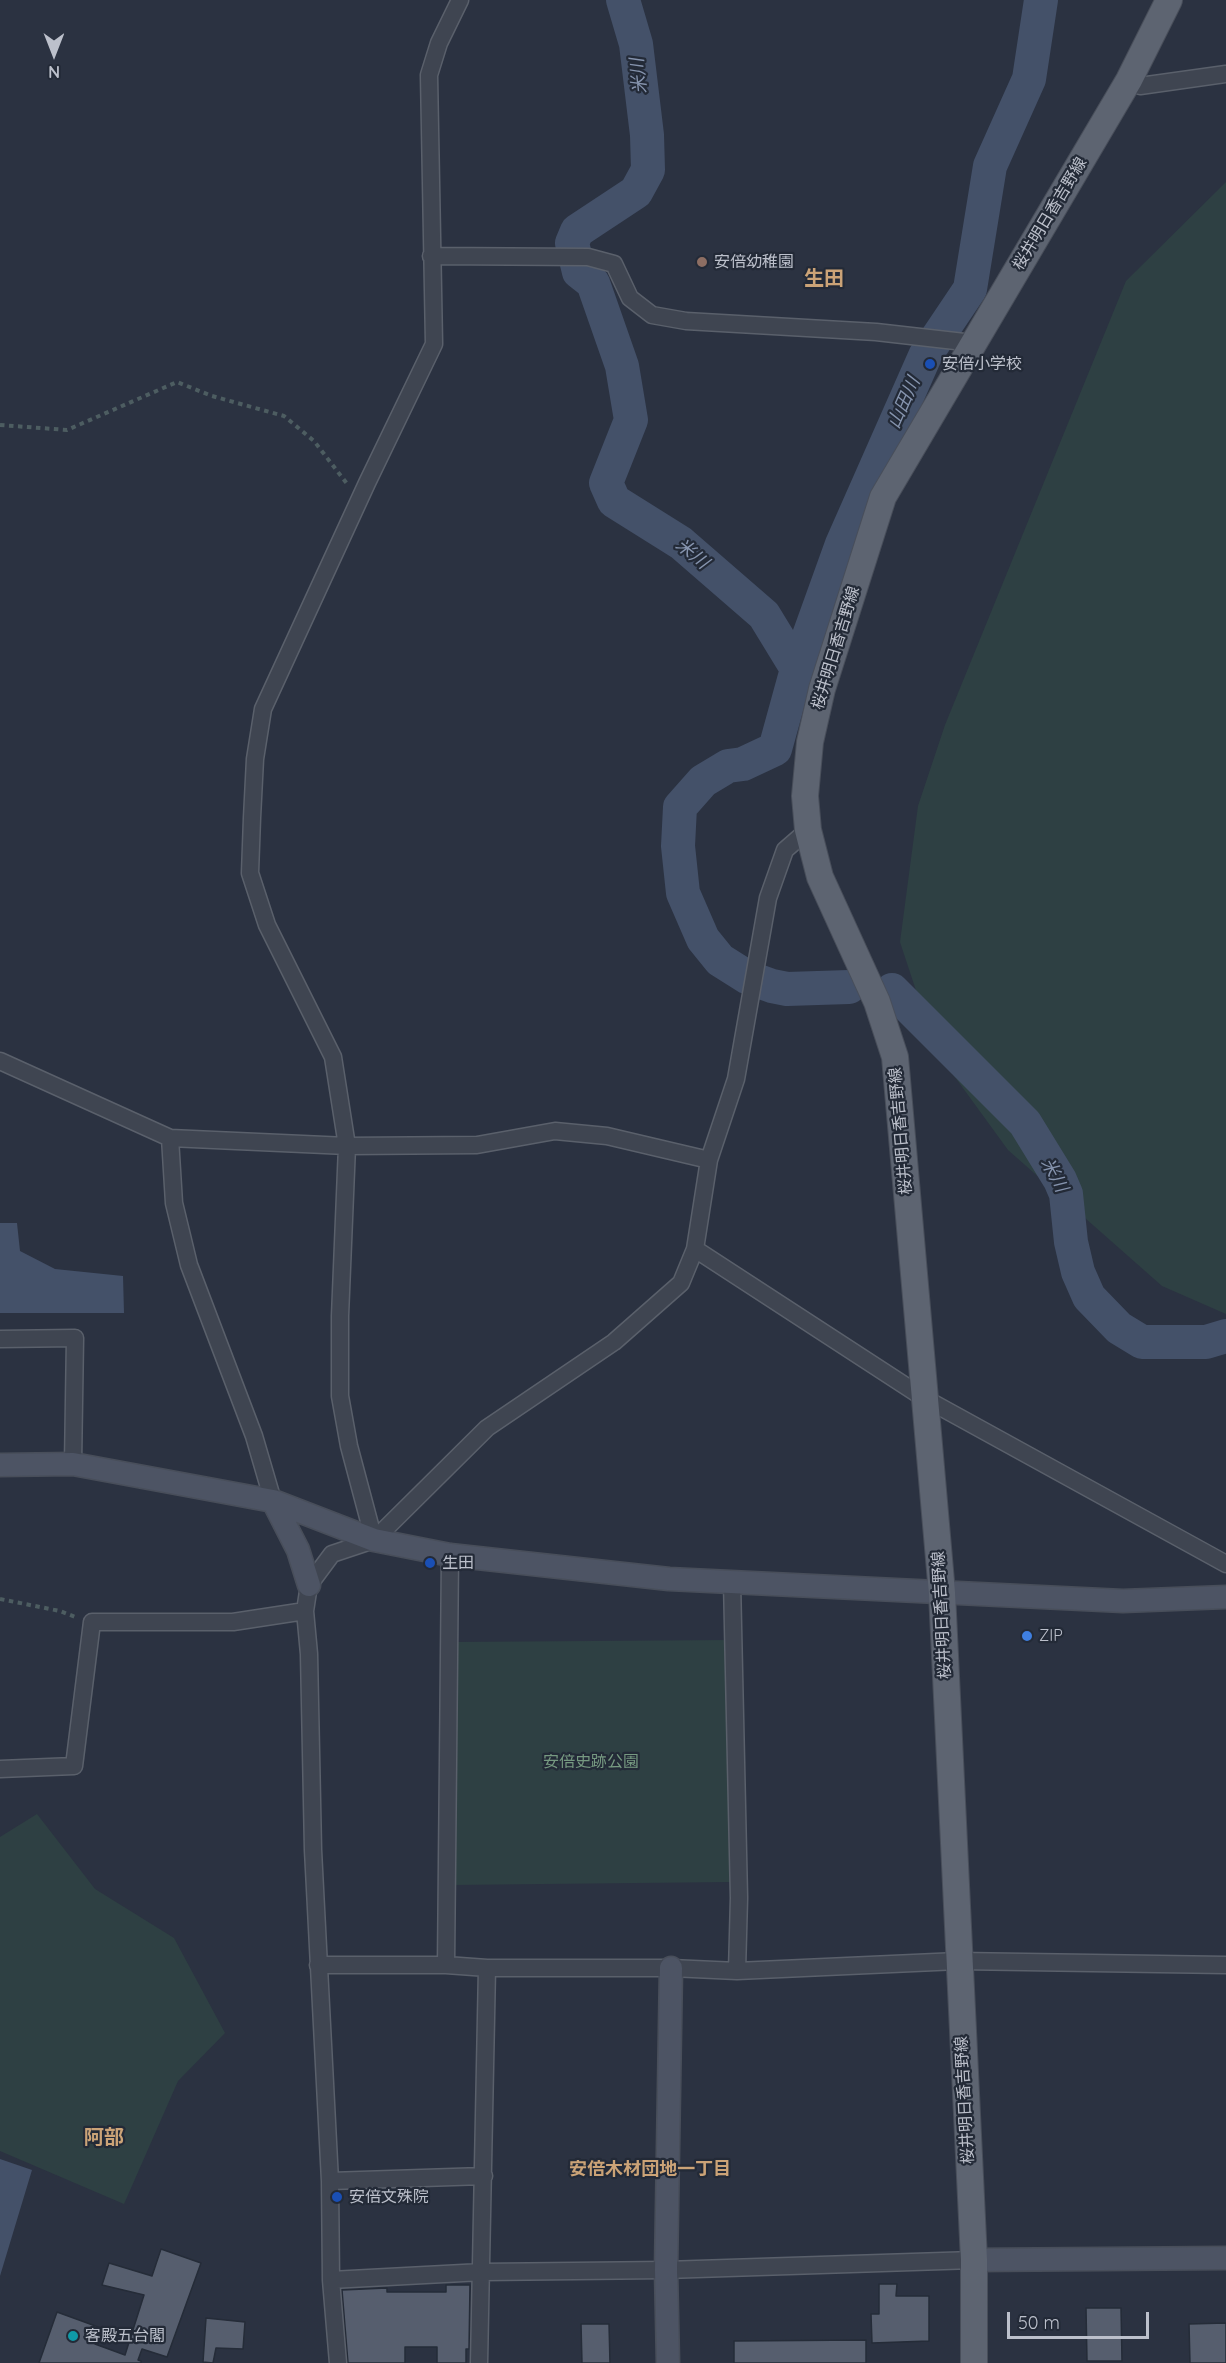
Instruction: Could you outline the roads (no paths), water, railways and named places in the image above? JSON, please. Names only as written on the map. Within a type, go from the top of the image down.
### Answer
[{"type":"main road","name":"桜井明日香吉野線","points":[[974,2363],[974,2260],[942,1593],[895,1057],[877,1002],[820,877],[808,830],[804,796],[810,742],[822,688],[883,497],[1129,80],[1169,0]]},
{"type":"street","points":[[374,1540],[348,1446],[340,1396],[340,1316],[347,1146],[333,1057],[267,925],[250,873],[255,759],[263,709],[434,344],[429,75],[439,43],[460,0]]},
{"type":"street","points":[[1129,80],[1140,86],[1226,74]]},
{"type":"street","points":[[431,256],[588,257],[614,264],[630,298],[652,315],[686,321],[876,332],[973,343]]},
{"type":"street","points":[[309,1585],[332,1554],[374,1540],[487,1428],[614,1342],[681,1283],[694,1249],[709,1160],[736,1079],[768,898],[785,850],[808,830]]},
{"type":"street","points":[[0,1061],[170,1138],[347,1146],[477,1145],[555,1131],[607,1136],[709,1160]]},
{"type":"street","points":[[170,1138],[174,1203],[189,1265],[254,1436],[273,1500],[298,1550],[309,1585],[305,1611],[309,1654],[313,1850],[330,2181],[332,2280],[338,2363]]},
{"type":"street","points":[[694,1249],[924,1398],[1226,1564]]},
{"type":"street","points":[[0,1339],[75,1338],[73,1464]]},
{"type":"street","points":[[0,1465],[73,1464],[273,1500],[374,1540],[450,1555],[669,1579],[1123,1601],[1226,1597]]},
{"type":"street","points":[[446,1965],[450,1555]]},
{"type":"street","points":[[732,1581],[739,1898],[737,1971]]},
{"type":"street","points":[[0,1769],[74,1766],[92,1622],[233,1622],[305,1611]]},
{"type":"street","points":[[318,1965],[671,1968],[737,1971],[958,1961],[1226,1965]]},
{"type":"street","points":[[479,2363],[487,1968]]},
{"type":"street","points":[[668,2363],[666,2270],[671,1968]]},
{"type":"street","points":[[330,2181],[484,2176]]},
{"type":"street","points":[[332,2280],[482,2272],[666,2270],[974,2260],[1226,2258]]},
{"type":"water","points":[[0,1223],[17,1223],[20,1251],[55,1269],[123,1276],[124,1313],[0,1313]]},
{"type":"water","points":[[0,2159],[32,2170],[0,2276]]},
{"type":"waterway","name":"米川","points":[[623,0],[636,44],[647,135],[648,170],[636,192],[577,231],[572,243],[579,272],[593,283],[622,366],[631,420],[606,483],[614,501],[681,543],[764,615],[797,669]]},
{"type":"waterway","name":"山田川","points":[[849,987],[787,989],[772,986],[747,977],[720,960],[703,939],[683,893],[678,846],[680,807],[703,781],[728,766],[743,764],[775,749],[797,669],[842,544],[925,356],[970,289],[990,166],[1029,79],[1041,0]]},
{"type":"waterway","name":"米川","points":[[892,990],[1025,1123],[1060,1180],[1066,1194],[1071,1242],[1078,1272],[1089,1297],[1119,1328],[1142,1342],[1206,1342],[1226,1336]]},
{"type":"place","name":"安倍幼稚園","points":[[702,262]]},
{"type":"place","name":"安倍小学校","points":[[930,364]]},
{"type":"place","name":"生田","points":[[430,1563]]},
{"type":"place","name":"ZIP","points":[[1027,1636]]},
{"type":"place","name":"安倍文殊院","points":[[337,2197]]},
{"type":"place","name":"客殿五台閣","points":[[73,2336]]},
{"type":"district","name":"生田","points":[[824,279]]},
{"type":"district","name":"阿部","points":[[104,2138]]},
{"type":"district","name":"安倍木材団地一丁目","points":[[650,2170]]},
{"type":"park label","name":"安倍史跡公園","points":[[591,1762]]}]
